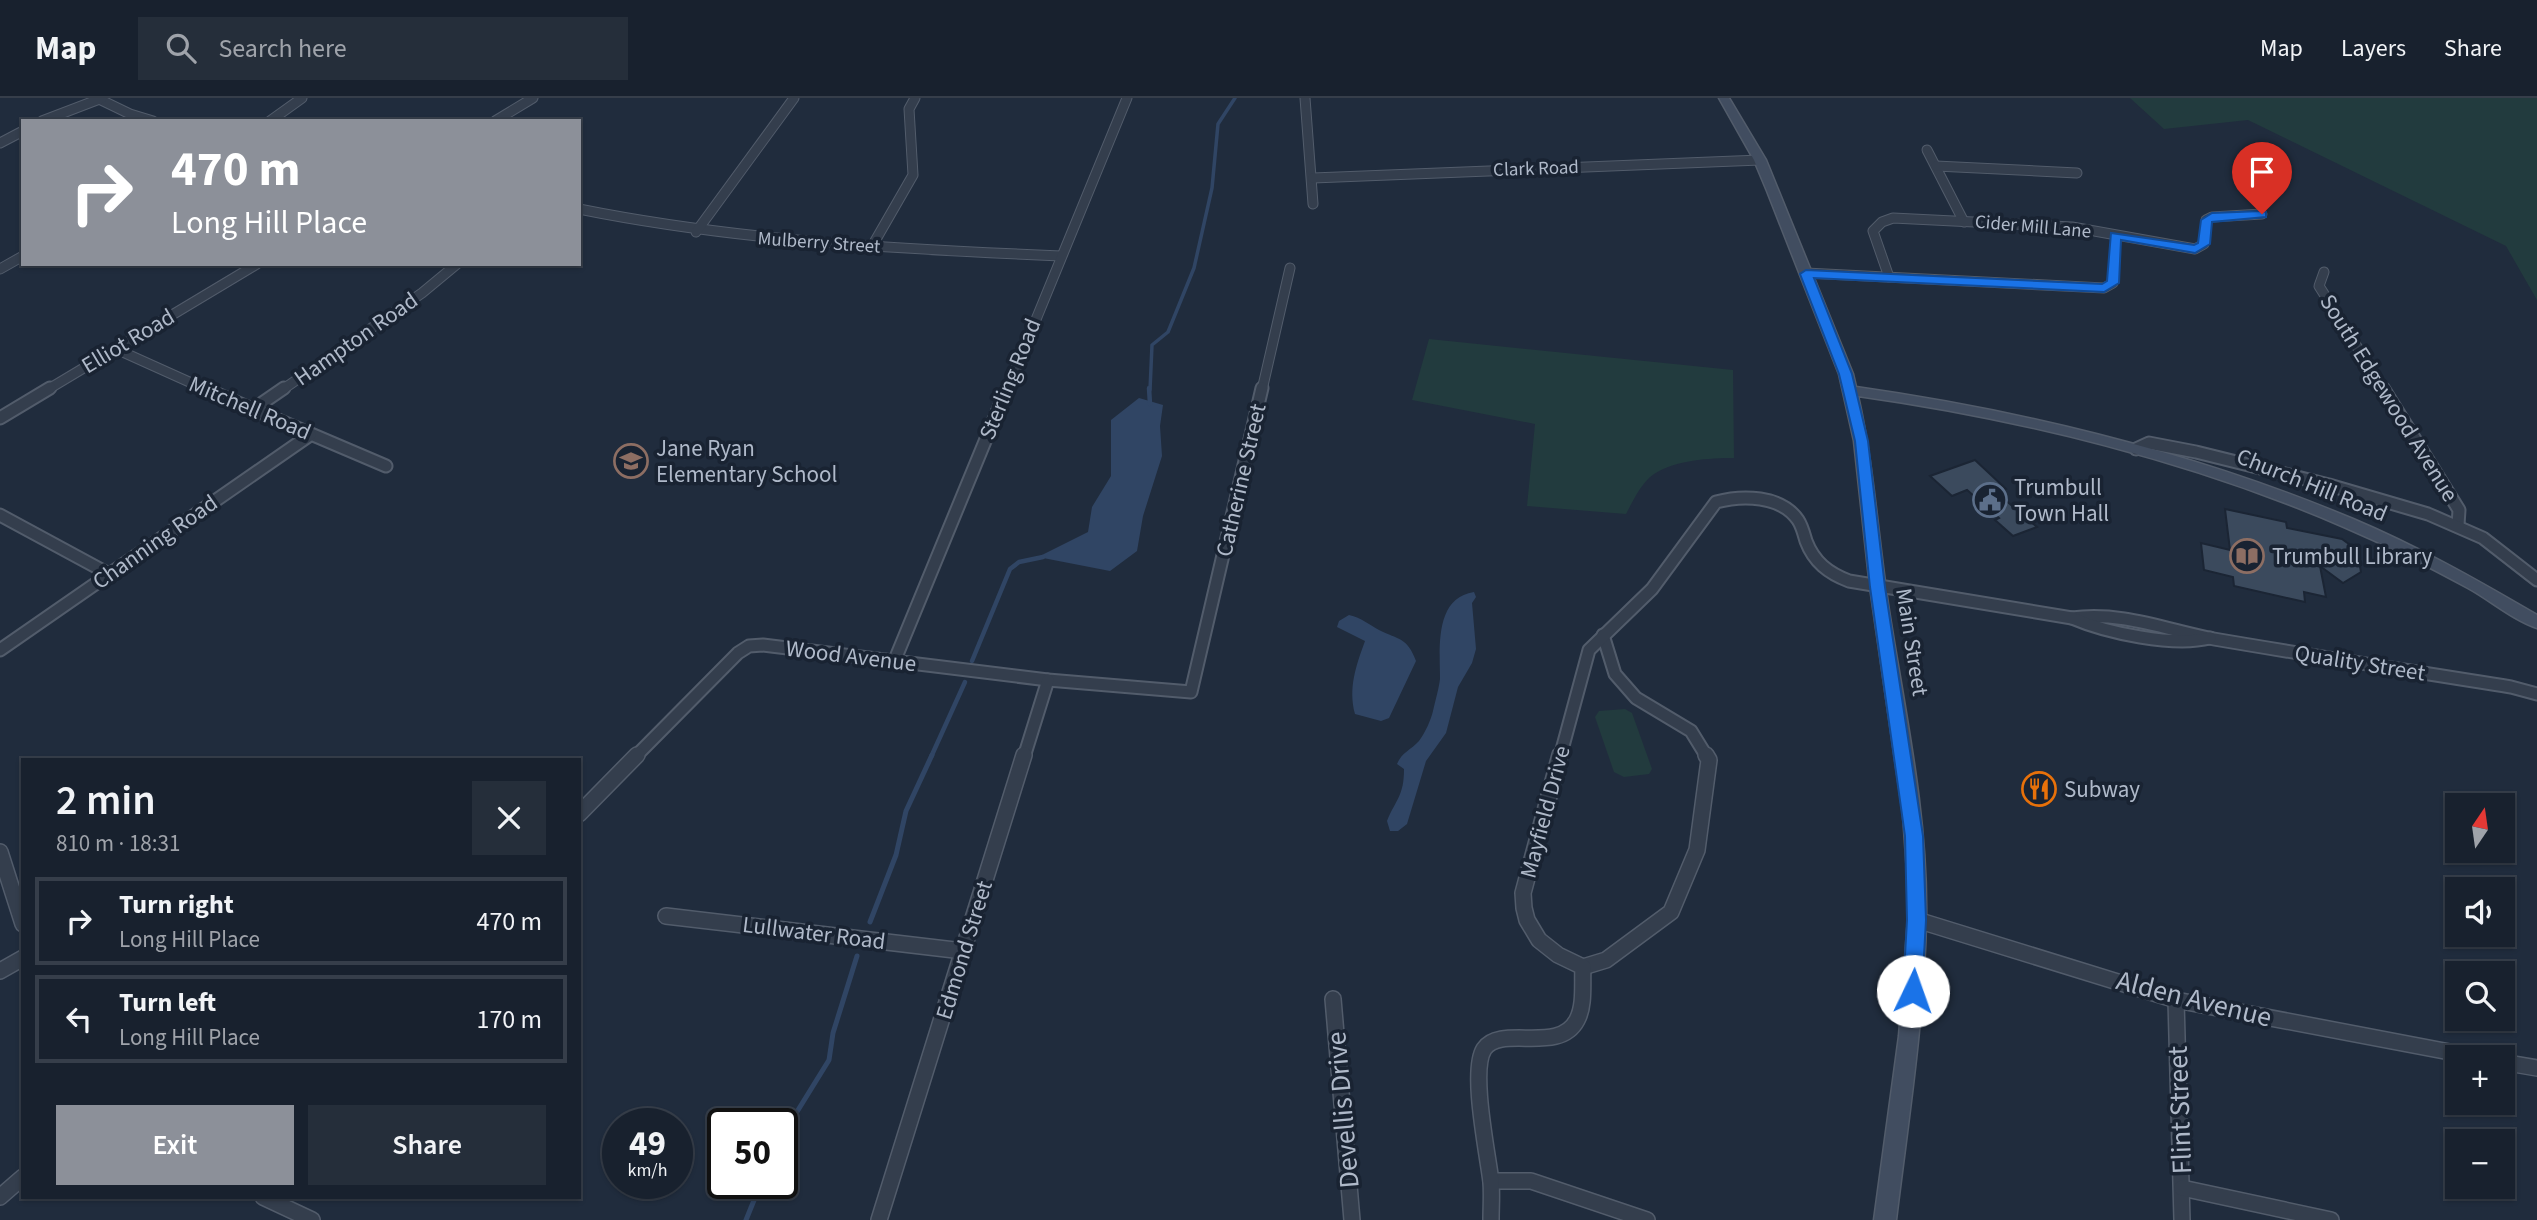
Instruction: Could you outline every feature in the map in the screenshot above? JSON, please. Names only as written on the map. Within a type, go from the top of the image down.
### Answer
[{"type":"main road","name":"Main Street","points":[[1724,98],[1760,160],[1806,274],[1851,391],[1863,454],[1878,587],[1912,814],[1917,920],[1909,1036],[1885,1220]]},
{"type":"main road","name":"Church Hill Road","points":[[1851,391],[1970,412],[2136,449],[2273,492],[2377,534],[2469,582],[2537,622]]},
{"type":"street","points":[[273,119],[302,98]]},
{"type":"street","points":[[498,119],[533,98]]},
{"type":"street","points":[[696,232],[794,98]]},
{"type":"street","points":[[871,248],[913,175],[909,109],[915,98]]},
{"type":"street","name":"Sterling Road","points":[[894,662],[1128,98]]},
{"type":"street","points":[[1306,98],[1313,204]]},
{"type":"street","points":[[48,119],[101,99],[146,119]]},
{"type":"street","points":[[0,143],[21,132]]},
{"type":"street","points":[[1927,150],[1964,222]]},
{"type":"street","name":"Clark Road","points":[[1313,178],[1760,160]]},
{"type":"street","points":[[1937,166],[2077,173]]},
{"type":"street","name":"Mulberry Street","points":[[581,209],[696,232],[871,248],[1061,256]]},
{"type":"street","name":"Cider Mill Lane","points":[[1889,277],[1873,231],[1882,222],[1893,218],[2072,227],[2195,249],[2204,244],[2206,220],[2212,217],[2262,214]]},
{"type":"street","points":[[1806,274],[2104,288],[2113,283],[2116,236]]},
{"type":"street","points":[[0,269],[21,257]]},
{"type":"street","name":"Elliot Road","points":[[0,418],[254,266]]},
{"type":"street","name":"Hampton Road","points":[[252,410],[422,293],[455,266]]},
{"type":"street","name":"Catherine Street","points":[[1191,692],[1290,268]]},
{"type":"street","name":"South Edgewood Avenue","points":[[2323,272],[2319,286],[2455,502],[2459,510],[2458,525]]},
{"type":"street","name":"Mitchell Road","points":[[116,349],[386,466]]},
{"type":"street","name":"Channing Road","points":[[0,650],[310,435]]},
{"type":"street","name":"Church Hill Road","points":[[2136,449],[2149,443],[2223,459],[2329,485],[2458,525],[2489,542],[2537,580]]},
{"type":"street","name":"Mayfield Drive","points":[[1583,967],[1562,959],[1531,932],[1524,914],[1523,893],[1589,650],[1652,589],[1710,508],[1726,498],[1748,497],[1762,500],[1789,512],[1798,520],[1814,560],[1822,569],[1849,581],[1878,587]]},
{"type":"street","points":[[0,515],[109,574]]},
{"type":"street","name":"Quality Street","points":[[1878,587],[2072,618],[2091,627],[2146,630],[2192,642],[2210,638],[2511,687],[2537,694]]},
{"type":"street","points":[[1491,1220],[1491,1181],[1479,1074],[1483,1050],[1487,1045],[1496,1042],[1550,1038],[1572,1028],[1578,1020],[1583,967],[1606,960],[1671,912],[1697,850],[1709,760],[1691,731],[1636,698],[1615,674],[1603,635]]},
{"type":"street","name":"Wood Avenue","points":[[581,812],[738,653],[749,646],[763,645],[1048,680],[1191,692]]},
{"type":"street","name":"Edmond Street","points":[[879,1220],[1048,680]]},
{"type":"street","name":"Quality Street","points":[[2511,687],[2537,685]]},
{"type":"street","points":[[0,852],[21,918]]},
{"type":"street","name":"Lullwater Road","points":[[666,916],[963,951]]},
{"type":"street","name":"Alden Avenue","points":[[1917,920],[2176,1000],[2445,1051]]},
{"type":"street","points":[[0,971],[21,959]]},
{"type":"street","name":"Devellis Drive","points":[[1333,999],[1352,1220]]},
{"type":"street","name":"Flint Street","points":[[2176,1000],[2182,1220]]},
{"type":"street","points":[[2515,1064],[2537,1068]]},
{"type":"street","points":[[0,1197],[21,1179]]},
{"type":"street","points":[[1491,1181],[1531,1181],[1647,1220]]},
{"type":"street","points":[[2182,1188],[2332,1220]]},
{"type":"street","points":[[267,1199],[312,1220]]},
{"type":"green space","points":[[2130,98],[2537,98],[2537,300],[2506,246],[2248,120],[2164,129]]},
{"type":"green space","points":[[1429,339],[1733,370],[1734,458],[1693,461],[1663,469],[1645,482],[1626,514],[1527,506],[1535,424],[1412,400]]},
{"type":"green space","points":[[1625,709],[1632,713],[1652,769],[1649,774],[1624,777],[1614,772],[1595,717],[1599,711]]},
{"type":"water","points":[[1139,398],[1163,405],[1160,426],[1162,456],[1143,516],[1137,551],[1110,571],[1038,557],[1088,532],[1092,507],[1111,476],[1111,420]]},
{"type":"water","points":[[1474,592],[1476,597],[1472,603],[1476,649],[1472,663],[1458,687],[1446,733],[1426,761],[1407,824],[1398,831],[1390,831],[1387,821],[1401,792],[1404,778],[1404,769],[1397,764],[1421,738],[1433,711],[1440,679],[1440,640],[1446,614],[1461,596]]},
{"type":"water","points":[[1349,615],[1402,640],[1416,661],[1389,718],[1381,721],[1355,714],[1353,686],[1365,641],[1337,627],[1339,621]]},
{"type":"building","name":"Trumbull Town Hall","points":[[1975,460],[2006,489],[1997,493],[2037,527],[2013,536],[1995,520],[1999,518],[1967,490],[1952,496],[1930,476]]},
{"type":"building","name":"Trumbull Library","points":[[2225,509],[2286,522],[2287,528],[2342,539],[2357,550],[2361,572],[2343,583],[2320,566],[2326,597],[2304,592],[2305,602],[2234,586],[2233,577],[2204,570],[2201,543],[2230,550]]},
{"type":"waterway","points":[[1150,390],[1152,345],[1168,332],[1194,268],[1212,188],[1218,124],[1235,98]]},
{"type":"waterway","points":[[1149,388],[1150,404]]},
{"type":"waterway","points":[[972,661],[1010,569],[1019,562],[1043,557]]},
{"type":"waterway","points":[[931,757],[965,682]]},
{"type":"waterway","points":[[870,922],[896,855],[906,811],[932,755]]},
{"type":"waterway","points":[[798,1110],[829,1060],[833,1033],[857,956]]},
{"type":"waterway","points":[[746,1220],[755,1199]]},
{"type":"place","name":"Jane Ryan Elementary School","points":[[631,461]]},
{"type":"place","name":"Trumbull Town Hall","points":[[1990,500]]},
{"type":"place","name":"Trumbull Library","points":[[2247,556]]},
{"type":"place","name":"Subway","points":[[2039,789]]},
{"type":"route","points":[[1913,991],[1917,920],[1914,836],[1898,710],[1878,587],[1861,441],[1846,374],[1806,274],[2104,288],[2113,283],[2116,236],[2195,249],[2204,244],[2206,220],[2217,215],[2262,214]]}]
